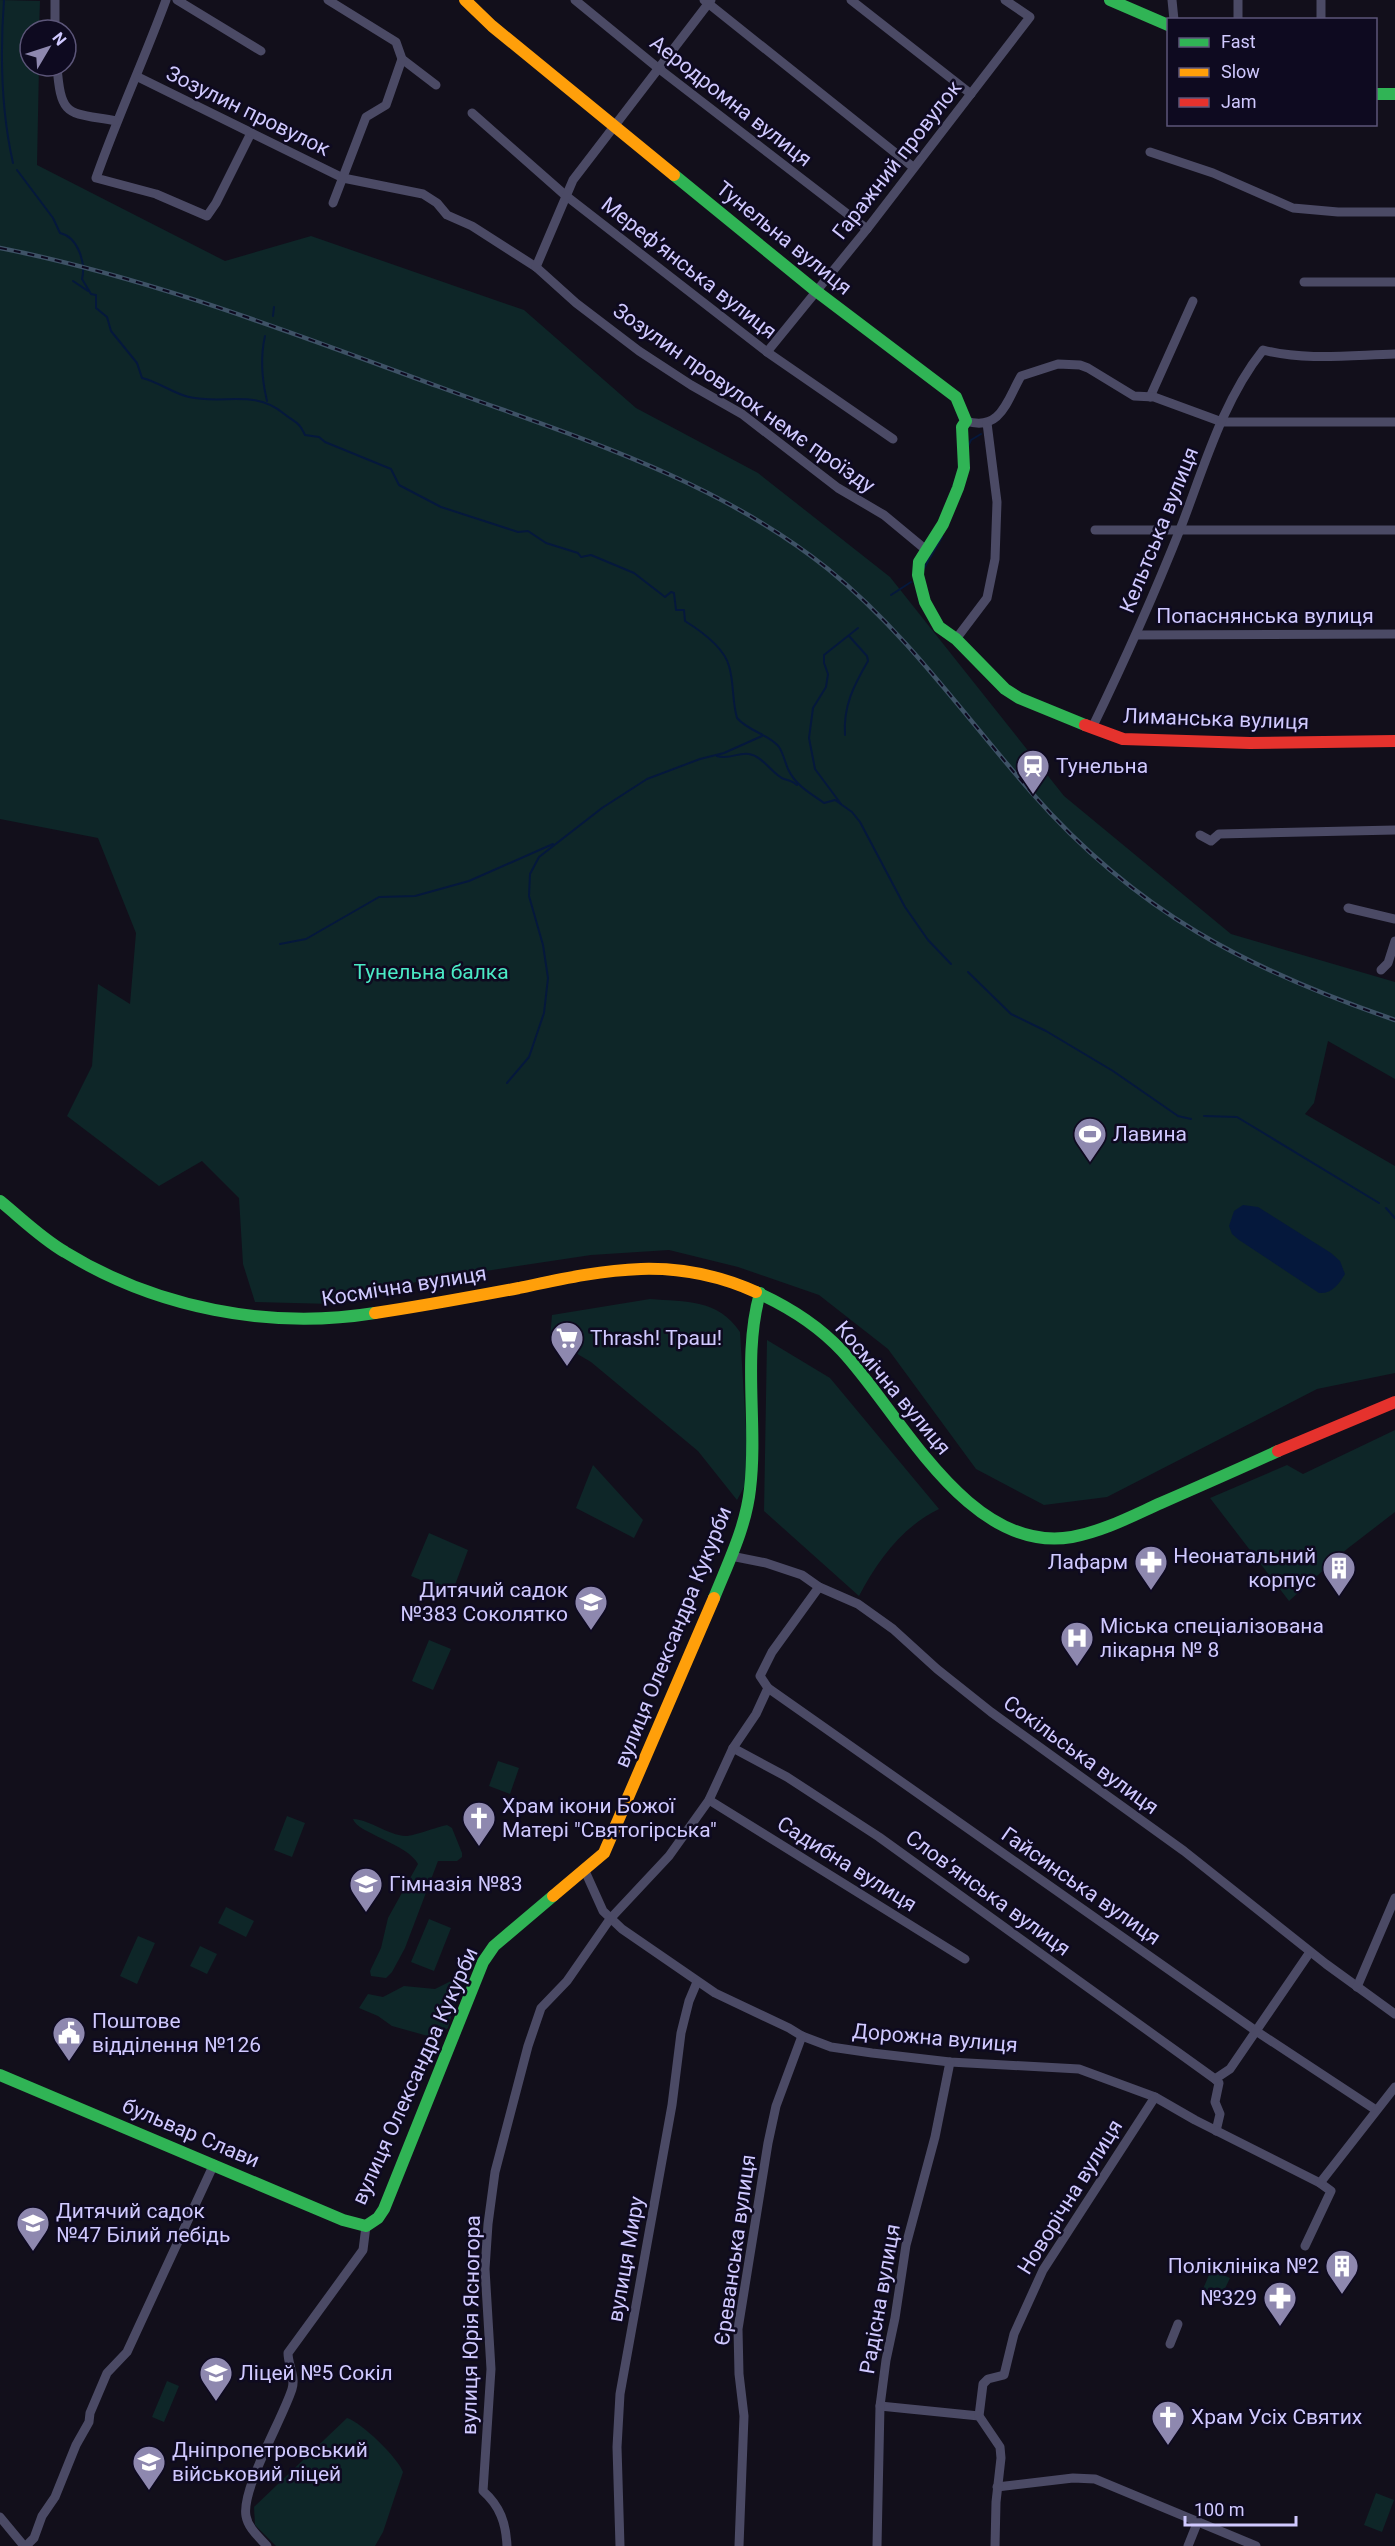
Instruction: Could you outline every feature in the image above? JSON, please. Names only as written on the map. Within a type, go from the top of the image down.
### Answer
[{"type":"street","points":[[55,0],[55,18]]},
{"type":"street","points":[[166,0],[138,77],[116,121],[96,178],[156,194],[207,216],[216,203],[251,133]]},
{"type":"street","points":[[177,0],[261,51]]},
{"type":"street","points":[[328,0],[396,42],[402,59],[436,85]]},
{"type":"street","name":"Тунельна вулиця","points":[[465,0],[492,26],[816,291],[951,392],[956,397],[966,421]]},
{"type":"street","name":"Аеродромна вулиця","points":[[575,0],[658,68],[867,229]]},
{"type":"street","points":[[851,0],[971,94]]},
{"type":"street","name":"Гаражний провулок","points":[[767,352],[867,229],[1030,17],[1005,0]]},
{"type":"street","points":[[1110,0],[1167,25]]},
{"type":"street","points":[[1172,0],[1173,18]]},
{"type":"street","points":[[1238,0],[1238,18]]},
{"type":"street","points":[[1320,18],[1321,0]]},
{"type":"street","points":[[539,270],[565,195],[573,180],[708,1],[913,167]]},
{"type":"street","name":"Зозулин провулок","points":[[333,203],[366,117],[386,105],[402,59]]},
{"type":"street","name":"Зозулин провулок","points":[[138,77],[343,178],[423,194],[437,203],[447,215],[472,226],[539,270]]},
{"type":"street","points":[[58,78],[62,103],[78,114],[116,121]]},
{"type":"street","points":[[1377,94],[1395,94]]},
{"type":"street","name":"Мерефʼянська вулиця","points":[[472,113],[565,195],[767,352],[893,439]]},
{"type":"street","points":[[1150,152],[1213,173],[1293,208],[1338,212],[1395,212]]},
{"type":"street","name":"Зозулин провулок немє проїзду","points":[[539,270],[576,303],[639,351],[749,418],[838,488],[884,515],[926,549]]},
{"type":"street","points":[[1304,282],[1395,282]]},
{"type":"street","points":[[1150,397],[1194,301]]},
{"type":"street","name":"Кельтська вулиця","points":[[1092,728],[1136,635],[1244,373],[1263,350],[1279,354],[1315,356],[1395,354]]},
{"type":"street","points":[[926,549],[943,524],[958,488],[964,468],[962,427],[966,421],[987,423],[997,417],[1007,405],[1021,376],[1058,364],[1088,368],[1119,389],[1134,396],[1150,397],[1222,422],[1395,422]]},
{"type":"street","points":[[956,639],[987,598],[995,559],[997,502],[987,423]]},
{"type":"street","points":[[1095,530],[1395,530]]},
{"type":"street","name":"Лиманська вулиця","points":[[926,549],[919,562],[920,591],[939,627],[956,639],[1005,689],[1019,698],[1092,728],[1123,739],[1165,741],[1395,741]]},
{"type":"street","name":"Попаснянська вулиця","points":[[1136,635],[1395,634]]},
{"type":"street","points":[[1200,835],[1211,841],[1219,834],[1395,830]]},
{"type":"street","points":[[1348,908],[1395,919]]},
{"type":"street","points":[[1381,970],[1388,963],[1395,941]]},
{"type":"street","name":"Космічна вулиця","points":[[0,1201],[64,1252],[101,1271],[176,1301],[212,1311],[256,1317],[301,1319],[353,1317],[580,1275],[631,1268],[683,1270],[719,1278],[760,1293],[806,1319],[834,1343],[939,1472],[968,1503],[1007,1528],[1028,1535],[1067,1538],[1103,1529],[1395,1401]]},
{"type":"street","name":"вулиця Олександра Кукурби","points":[[267,2546],[251,2528],[246,2516],[247,2499],[270,2436],[292,2390],[293,2381],[288,2353],[363,2250],[366,2226],[378,2218],[384,2209],[488,1953],[604,1853],[731,1556],[744,1521],[750,1490],[751,1339],[754,1314],[760,1293]]},
{"type":"street","name":"Сокільська вулиця","points":[[731,1556],[781,1567],[802,1575],[819,1587],[858,1604],[893,1629],[937,1669],[991,1712],[1184,1851],[1310,1952],[1395,2014]]},
{"type":"street","name":"вулиця Юрія Ясногора","points":[[507,2546],[501,2512],[483,2491],[491,2369],[485,2269],[495,2172],[528,2046],[541,2008],[567,1981],[610,1919],[669,1856],[709,1800],[733,1748],[756,1714],[768,1688],[760,1676],[778,1644],[819,1587]]},
{"type":"street","name":"Гайсинська вулиця","points":[[768,1688],[1256,2031],[1376,2110]]},
{"type":"street","name":"Словʼянська вулиця","points":[[733,1748],[787,1777],[879,1837],[1215,2079]]},
{"type":"street","name":"Садибна вулиця","points":[[709,1800],[965,1959]]},
{"type":"street","name":"Дорожна вулиця","points":[[585,1871],[603,1911],[610,1919],[698,1982],[802,2036],[831,2047],[950,2062],[1079,2069],[1155,2097],[1216,2131],[1320,2183]]},
{"type":"street","points":[[1358,1987],[1395,1898]]},
{"type":"street","points":[[1216,2131],[1220,2114],[1215,2102],[1218,2083],[1215,2079],[1230,2068],[1310,1952]]},
{"type":"street","name":"вулиця Миру","points":[[620,2546],[617,2447],[620,2394],[672,2104],[681,2033],[688,2001],[698,1982]]},
{"type":"street","name":"Єреванська вулиця","points":[[739,2546],[744,2416],[739,2374],[738,2329],[768,2143],[777,2106],[802,2036]]},
{"type":"street","name":"Радісна вулиця","points":[[877,2546],[880,2406],[886,2360],[896,2318],[906,2245],[935,2137],[950,2062]]},
{"type":"street","name":"бульвар Слави","points":[[0,2075],[344,2220],[366,2226]]},
{"type":"street","points":[[1305,2246],[1331,2191],[1320,2183],[1395,2087]]},
{"type":"street","name":"Новорічна вулиця","points":[[979,2416],[983,2384],[988,2379],[1004,2375],[1014,2334],[1043,2270],[1155,2097]]},
{"type":"street","points":[[0,2517],[25,2546],[34,2538],[42,2516],[55,2497],[76,2445],[89,2422],[90,2413],[107,2373],[127,2352],[214,2164]]},
{"type":"street","points":[[1170,2344],[1178,2324]]},
{"type":"street","points":[[880,2406],[979,2416],[1000,2447],[995,2546]]},
{"type":"street","points":[[997,2487],[1073,2478],[1095,2479],[1256,2546]]},
{"type":"street","points":[[1188,2546],[1198,2522]]},
{"type":"green space","name":"Тунельна балка","points":[[0,0],[40,1],[39,18],[18,18],[18,78],[39,78],[37,165],[225,261],[311,236],[524,310],[636,408],[758,473],[890,577],[1064,796],[1231,934],[1395,982],[1395,1079],[1328,1041],[1314,1103],[1305,1114],[1395,1166],[1395,1373],[1317,1389],[1107,1497],[1044,1505],[976,1469],[888,1349],[819,1295],[738,1267],[669,1250],[591,1255],[420,1281],[332,1304],[255,1302],[243,1264],[239,1198],[202,1161],[159,1186],[67,1116],[92,1066],[98,984],[130,1004],[136,933],[98,838],[0,819]]},
{"type":"green space","points":[[650,1299],[688,1302],[711,1308],[722,1313],[740,1332],[749,1478],[737,1500],[698,1451],[591,1362],[550,1338],[552,1315]]},
{"type":"green space","points":[[767,1340],[830,1378],[939,1509],[902,1535],[883,1557],[859,1596],[764,1511]]},
{"type":"green space","points":[[1395,1430],[1395,1512],[1347,1549],[1289,1601],[1210,1498],[1287,1465],[1303,1474]]},
{"type":"green space","points":[[593,1465],[643,1520],[634,1538],[576,1508]]},
{"type":"green space","points":[[429,1533],[468,1550],[452,1593],[411,1576]]},
{"type":"green space","points":[[429,1640],[451,1649],[433,1690],[412,1681]]},
{"type":"green space","points":[[498,1761],[519,1768],[510,1794],[489,1786]]},
{"type":"green space","points":[[287,1816],[305,1823],[292,1857],[274,1850]]},
{"type":"green space","points":[[353,1819],[406,1836],[447,1825],[452,1828],[462,1853],[462,1857],[457,1861],[438,1861],[405,1948],[392,1972],[386,1978],[371,1976],[370,1971],[381,1948],[388,1918],[418,1864],[404,1850],[363,1829]]},
{"type":"green space","points":[[226,1907],[254,1921],[246,1937],[218,1923]]},
{"type":"green space","points":[[429,1919],[451,1928],[434,1971],[411,1962]]},
{"type":"green space","points":[[138,1936],[155,1943],[137,1984],[120,1976]]},
{"type":"green space","points":[[200,1946],[217,1954],[207,1974],[190,1966]]},
{"type":"green space","points":[[463,1975],[448,2028],[435,2038],[392,2026],[378,2016],[359,2008],[368,1994],[383,1997],[404,1986],[435,1989]]},
{"type":"green space","points":[[1211,2270],[1230,2278],[1221,2297],[1203,2289]]},
{"type":"green space","points":[[167,2381],[179,2386],[164,2422],[152,2417]]},
{"type":"green space","points":[[347,2418],[361,2426],[378,2441],[403,2472],[383,2532],[375,2546],[276,2546],[255,2525],[254,2507]]},
{"type":"green space","points":[[1376,2493],[1394,2500],[1382,2532],[1364,2525]]},
{"type":"water","points":[[1243,1205],[1258,1207],[1331,1253],[1340,1261],[1345,1274],[1338,1285],[1328,1292],[1319,1293],[1239,1240],[1232,1234],[1229,1226],[1234,1211]]},
{"type":"waterway","points":[[4,0],[2,82],[13,163]]},
{"type":"waterway","points":[[17,170],[53,218],[60,233],[66,235],[76,245],[82,258],[82,279],[91,294],[96,295],[96,308],[107,317],[111,331],[137,363],[142,378],[189,397],[261,401],[298,424],[305,435],[319,437],[325,442],[391,469],[399,485],[441,507],[518,532],[528,531],[546,543],[578,553],[581,557],[591,555],[634,573],[665,597],[671,592],[674,593],[676,610],[684,610],[685,621],[711,640],[726,659],[731,672],[737,718],[775,743],[791,775],[804,789],[824,803],[835,800],[852,812],[860,822],[905,907],[928,940],[951,964]]},
{"type":"waterway","points":[[73,281],[88,291]]},
{"type":"waterway","points":[[273,316],[274,307]]},
{"type":"waterway","points":[[265,336],[262,369],[267,401]]},
{"type":"waterway","points":[[968,446],[971,440],[981,434]]},
{"type":"waterway","points":[[924,568],[942,537]]},
{"type":"waterway","points":[[891,595],[911,582]]},
{"type":"waterway","points":[[841,804],[815,769],[809,738],[813,708],[826,687],[828,674],[824,655],[858,628]]},
{"type":"waterway","points":[[845,735],[850,696],[868,661],[867,656],[849,636]]},
{"type":"waterway","points":[[507,1083],[529,1057],[544,1013],[548,978],[543,945],[529,896],[530,874],[539,857],[602,808],[647,779],[700,759],[724,753],[762,736]]},
{"type":"waterway","points":[[717,756],[754,755],[780,777],[797,785]]},
{"type":"waterway","points":[[280,944],[306,939],[379,897],[415,896],[469,881],[553,844]]},
{"type":"waterway","points":[[968,972],[1011,1014],[1046,1031],[1113,1071],[1178,1116],[1191,1119]]},
{"type":"waterway","points":[[1204,1116],[1237,1117],[1379,1203]]},
{"type":"waterway","points":[[1386,1208],[1395,1218]]},
{"type":"railway","points":[[0,248],[112,275],[275,327],[590,442],[689,484],[737,509],[784,537],[828,569],[884,620],[1032,793],[1071,835],[1112,872],[1154,904],[1197,932],[1243,957],[1290,980],[1395,1020]]},
{"type":"traffic: fast","points":[[1110,0],[1167,25]]},
{"type":"traffic: fast","points":[[1377,94],[1395,94]]},
{"type":"traffic: fast","points":[[674,175],[816,291],[956,397],[966,421],[962,427],[964,468],[943,524],[919,562],[918,575],[925,602],[939,627],[956,639],[1005,689],[1019,698],[1085,725]]},
{"type":"traffic: fast","points":[[0,1201],[39,1234],[65,1252],[137,1288],[175,1300],[214,1310],[295,1319],[335,1318],[375,1313]]},
{"type":"traffic: fast","points":[[756,1292],[802,1317],[833,1342],[865,1378],[940,1474],[969,1503],[1000,1524],[1035,1537],[1072,1537],[1107,1527],[1278,1451]]},
{"type":"traffic: fast","points":[[714,1598],[736,1545],[748,1503],[752,1465],[752,1341],[760,1293]]},
{"type":"traffic: fast","points":[[0,2075],[343,2220],[366,2226],[378,2218],[384,2209],[483,1962],[494,1946],[553,1896]]},
{"type":"traffic: slow","points":[[465,0],[492,26],[674,175]]},
{"type":"traffic: slow","points":[[375,1313],[609,1271],[638,1269],[667,1269],[695,1273],[725,1280],[756,1292]]},
{"type":"traffic: slow","points":[[553,1896],[604,1853],[714,1598]]},
{"type":"traffic: jam","points":[[1085,725],[1123,739],[1250,743],[1395,741]]},
{"type":"traffic: jam","points":[[1278,1451],[1395,1402]]},
{"type":"place","name":"Тунельна","points":[[1033,795]]},
{"type":"place","name":"Лавина","points":[[1090,1163]]},
{"type":"place","name":"Thrash! Траш!","points":[[567,1367]]},
{"type":"place","name":"Лафарм","points":[[1151,1591]]},
{"type":"place","name":"Неонатальний корпус","points":[[1339,1597]]},
{"type":"place","name":"Дитячий садок №383 Соколятко","points":[[591,1631]]},
{"type":"place","name":"Міська спеціалізована лікарня № 8","points":[[1077,1667]]},
{"type":"place","name":"Храм ікони Божої Матері \"Святогірська\"","points":[[479,1847]]},
{"type":"place","name":"Гімназія №83","points":[[366,1913]]},
{"type":"place","name":"Поштове відділення №126","points":[[69,2062]]},
{"type":"place","name":"Дитячий садок №47 Білий лебідь","points":[[33,2252]]},
{"type":"place","name":"Поліклініка №2","points":[[1342,2295]]},
{"type":"place","name":"№329","points":[[1280,2327]]},
{"type":"place","name":"Ліцей №5 Сокіл","points":[[216,2402]]},
{"type":"place","name":"Храм Усіх Святих","points":[[1168,2446]]},
{"type":"place","name":"Дніпропетровський військовий ліцей","points":[[149,2491]]}]
